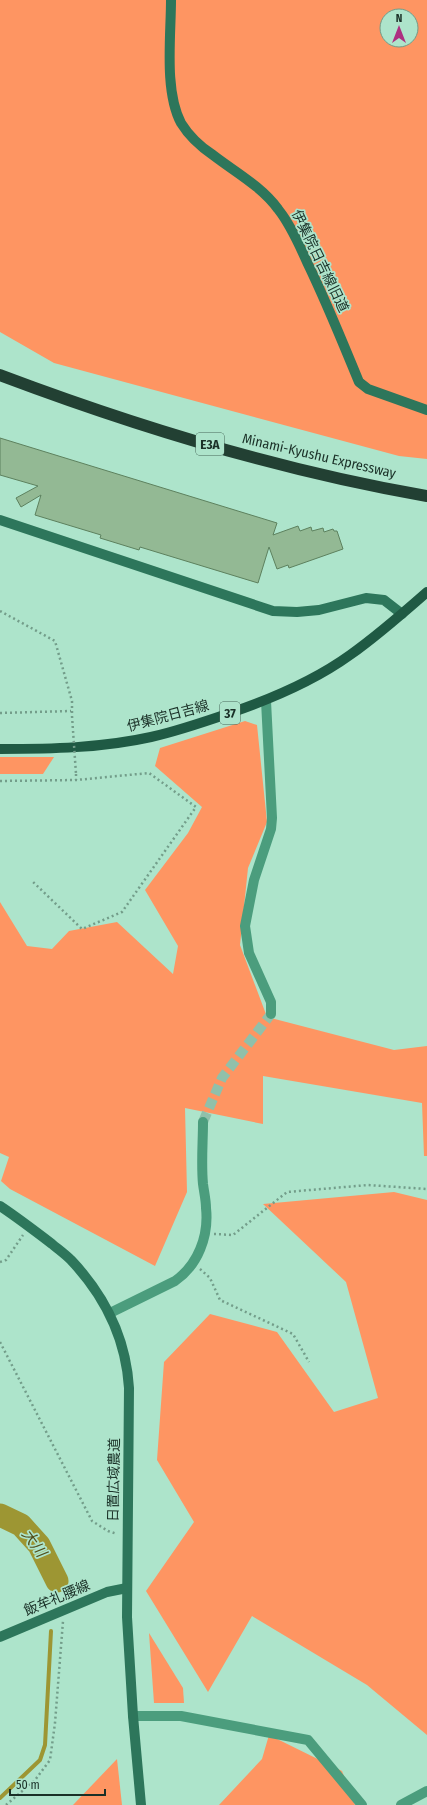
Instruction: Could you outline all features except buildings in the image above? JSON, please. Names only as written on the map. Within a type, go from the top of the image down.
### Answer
[{"type":"highway","name":"Minami-Kyushu Expressway","points":[[0,374],[60,397],[128,420],[248,455],[341,479],[426,496]]},
{"type":"main road","name":"伊集院日吉線","points":[[0,748],[89,746],[151,737],[185,728],[266,701],[311,679],[349,656],[427,592]]},
{"type":"street","name":"伊集院日吉線旧道","points":[[171,0],[170,82],[174,103],[181,122],[194,139],[211,154],[262,191],[279,210],[297,241],[330,309],[358,382],[368,389],[427,410]]},
{"type":"street","points":[[0,520],[273,611],[297,612],[319,610],[366,598],[384,600],[402,614]]},
{"type":"street","points":[[266,701],[272,818],[271,829],[254,880],[245,926],[249,954],[270,1002],[271,1014]]},
{"type":"street","points":[[110,1313],[175,1281],[194,1263],[206,1233],[207,1209],[203,1183],[203,1122]]},
{"type":"street","name":"日置広域農道","points":[[0,1206],[29,1226],[70,1259],[94,1288],[110,1313],[122,1344],[128,1371],[127,1588],[133,1716],[141,1805]]},
{"type":"street","name":"飯牟礼腰線","points":[[0,1637],[107,1592],[127,1588]]},
{"type":"street","points":[[133,1716],[181,1716],[308,1740],[362,1805]]},
{"type":"street","points":[[401,1805],[427,1791]]},
{"type":"path","points":[[0,611],[55,641],[72,701],[71,712],[76,780]]},
{"type":"path","points":[[0,713],[71,712]]},
{"type":"path","points":[[0,781],[76,780],[149,773],[196,807],[122,912],[82,929],[31,880]]},
{"type":"path","points":[[206,1233],[233,1235],[286,1192],[368,1184],[427,1189]]},
{"type":"path","points":[[0,1262],[6,1260],[29,1226]]},
{"type":"path","points":[[194,1263],[210,1278],[220,1300],[293,1334],[309,1362]]},
{"type":"path","points":[[0,1342],[92,1521],[108,1531],[127,1537]]},
{"type":"path","points":[[6,1805],[35,1780],[50,1760],[55,1723],[64,1611]]},
{"type":"shaded area","points":[[0,0],[427,0],[427,459],[399,456],[54,363],[0,332]]},
{"type":"shaded area","points":[[245,721],[257,725],[267,822],[248,868],[240,945],[267,1017],[394,1050],[427,1046],[427,1156],[424,1156],[422,1103],[263,1076],[263,1124],[185,1108],[187,1192],[155,1266],[10,1189],[1,1181],[9,1157],[0,1153],[0,902],[27,946],[52,949],[69,931],[117,922],[173,974],[178,946],[145,890],[188,833],[202,807],[155,766],[160,748]]},
{"type":"shaded area","points":[[0,757],[54,757],[43,774],[0,774]]},
{"type":"shaded area","points":[[394,1192],[427,1200],[427,1735],[367,1685],[252,1616],[208,1692],[146,1591],[194,1522],[157,1460],[164,1362],[210,1314],[277,1332],[334,1412],[378,1398],[346,1282],[263,1204]]},
{"type":"shaded area","points":[[149,1633],[183,1688],[184,1703],[154,1703]]},
{"type":"shaded area","points":[[269,1735],[342,1771],[355,1805],[219,1805],[262,1759]]},
{"type":"shaded area","points":[[117,1759],[122,1805],[73,1805]]},
{"type":"waterway","name":"大川","points":[[0,1515],[21,1525],[39,1545],[57,1581]]},
{"type":"waterway","points":[[0,1798],[40,1760],[45,1745],[51,1631]]},
{"type":"tunnel","points":[[203,1122],[222,1078],[271,1014]]}]
